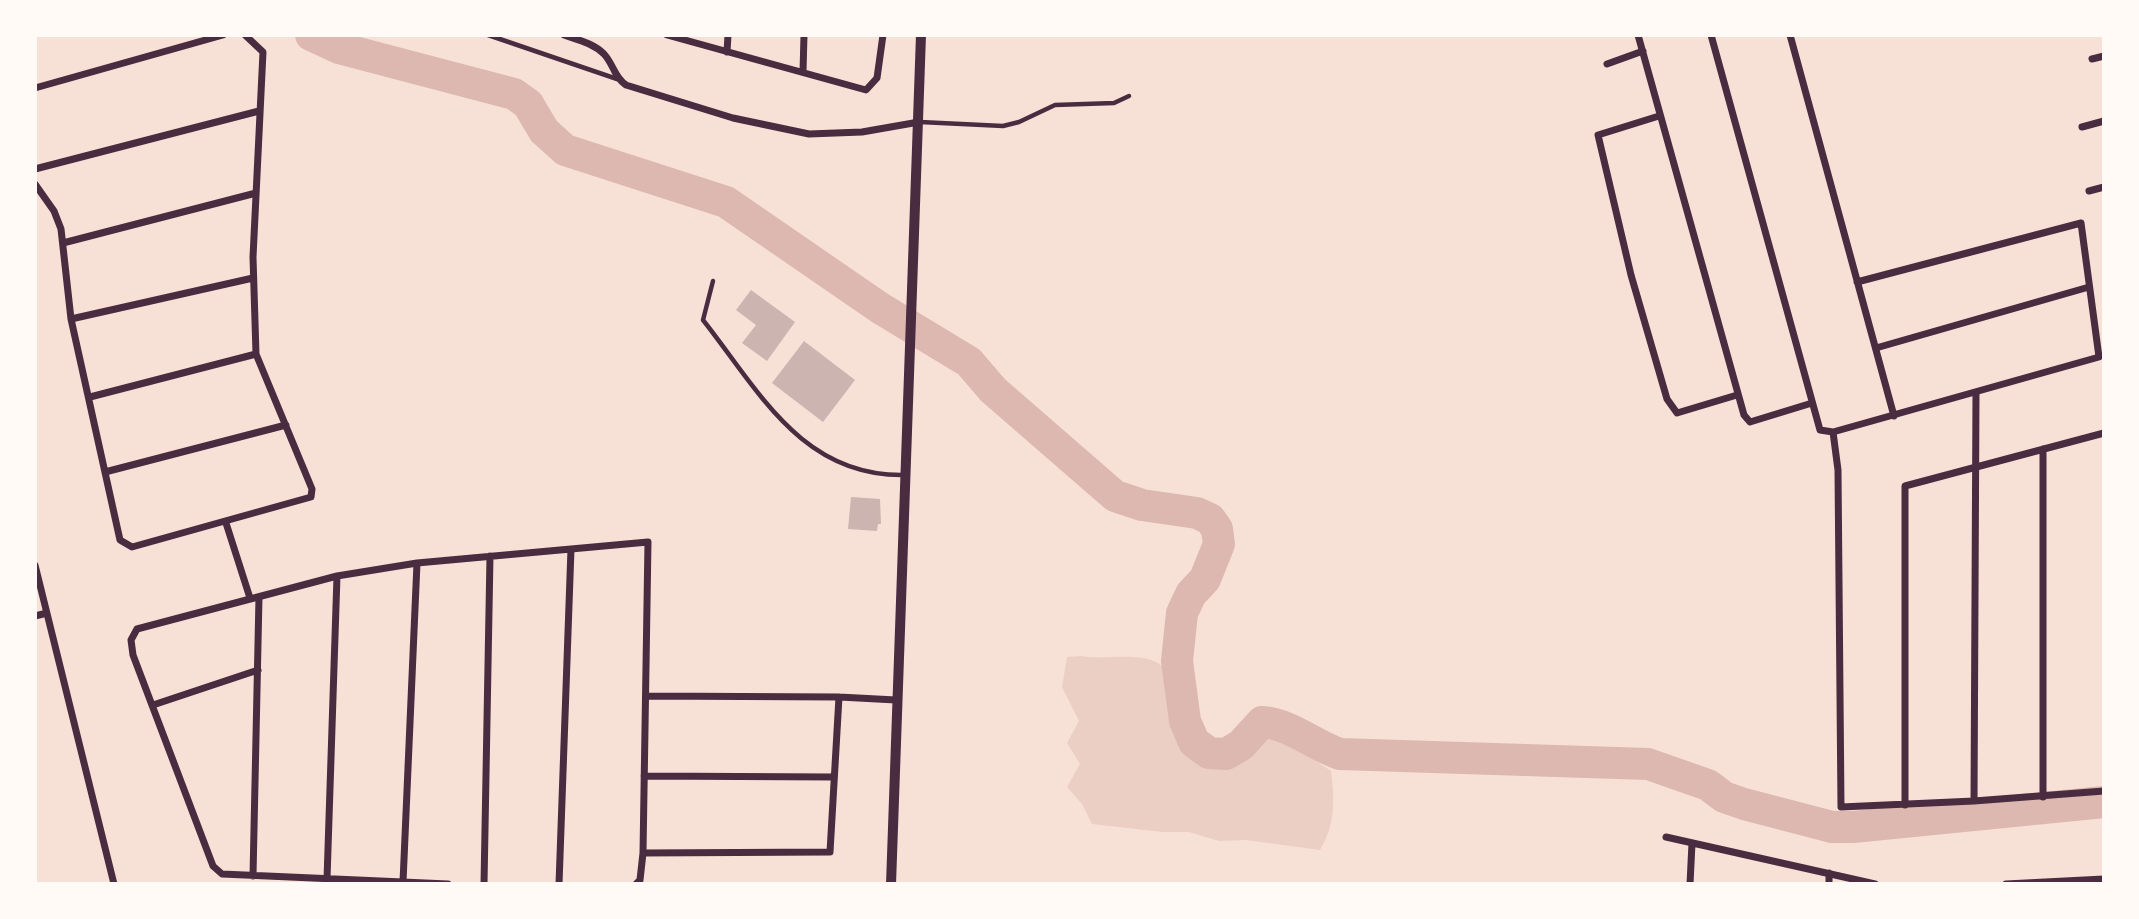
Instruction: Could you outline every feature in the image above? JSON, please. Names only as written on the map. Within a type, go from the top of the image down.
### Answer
[{"type":"street","points":[[35,88],[223,35]]},
{"type":"street","points":[[35,184],[54,211],[63,243],[71,319],[120,540],[125,546],[132,547],[226,523],[311,497],[312,489],[256,354],[253,278],[263,52],[245,35]]},
{"type":"street","points":[[564,35],[594,46],[605,55],[617,79],[733,118],[809,134],[862,132],[919,122]]},
{"type":"street","points":[[667,35],[866,90],[877,78],[883,35]]},
{"type":"street","points":[[727,52],[728,35]]},
{"type":"street","points":[[803,72],[804,35]]},
{"type":"street","points":[[891,884],[921,35]]},
{"type":"street","points":[[1638,35],[1737,395],[1750,422],[1812,403]]},
{"type":"street","points":[[1711,35],[1820,430],[1833,432],[2099,358],[2081,223],[1857,282]]},
{"type":"street","points":[[1790,35],[1894,416]]},
{"type":"street","points":[[1607,64],[1643,51]]},
{"type":"street","points":[[2092,59],[2104,56]]},
{"type":"street","points":[[35,169],[259,111]]},
{"type":"street","points":[[1660,116],[1598,135],[1631,275],[1667,399],[1677,413],[1737,395]]},
{"type":"street","points":[[2082,127],[2104,121]]},
{"type":"street","points":[[2089,191],[2104,187]]},
{"type":"street","points":[[63,243],[256,193]]},
{"type":"street","points":[[71,319],[253,278]]},
{"type":"street","points":[[1876,348],[2090,287]]},
{"type":"street","points":[[90,397],[256,354]]},
{"type":"street","points":[[1974,802],[1976,392]]},
{"type":"street","points":[[105,472],[286,425]]},
{"type":"street","points":[[1833,432],[1838,470],[1841,807],[1974,802],[2104,791]]},
{"type":"street","points":[[1905,805],[1905,486],[2104,433]]},
{"type":"street","points":[[2043,449],[2043,797]]},
{"type":"street","points":[[226,523],[250,598]]},
{"type":"street","points":[[448,884],[222,874],[213,866],[133,655],[131,640],[137,629],[337,576],[417,563],[648,542],[643,853],[640,880],[636,884]]},
{"type":"street","points":[[559,884],[571,549]]},
{"type":"street","points":[[484,884],[490,556]]},
{"type":"street","points":[[403,882],[417,563]]},
{"type":"street","points":[[35,565],[114,884]]},
{"type":"street","points":[[327,878],[337,576]]},
{"type":"street","points":[[253,876],[259,597]]},
{"type":"street","points":[[35,616],[47,613]]},
{"type":"street","points":[[153,705],[258,670]]},
{"type":"street","points":[[646,696],[896,700]]},
{"type":"street","points":[[643,853],[830,852],[839,697]]},
{"type":"street","points":[[644,776],[833,778]]},
{"type":"street","points":[[1666,838],[1875,884]]},
{"type":"street","points":[[1690,884],[1692,843]]},
{"type":"street","points":[[1829,873],[1829,884]]},
{"type":"street","points":[[2006,884],[2104,879]]},
{"type":"lane","points":[[488,35],[617,79]]},
{"type":"lane","points":[[919,122],[1003,126],[1019,122],[1055,105],[1114,103],[1129,96]]},
{"type":"lane","points":[[713,281],[703,320],[794,435],[825,456],[867,471],[906,475]]},
{"type":"shaded area","points":[[1067,657],[1137,657],[1148,659],[1165,669],[1171,689],[1172,728],[1189,752],[1205,762],[1233,767],[1264,735],[1273,732],[1331,771],[1333,812],[1329,831],[1320,850],[1246,840],[1219,841],[1189,832],[1162,832],[1092,824],[1082,804],[1067,787],[1080,764],[1067,743],[1079,721],[1062,687]]},
{"type":"building","points":[[751,290],[795,322],[767,361],[742,343],[756,325],[736,310]]},
{"type":"building","points":[[804,341],[855,380],[823,422],[772,383]]},
{"type":"building","points":[[851,497],[880,499],[881,524],[878,524],[877,531],[848,529]]},
{"type":"waterway","points":[[311,35],[339,48],[514,94],[528,104],[544,131],[565,150],[726,202],[880,308],[969,362],[993,390],[1115,496],[1142,505],[1197,513],[1210,519],[1217,529],[1219,544],[1205,579],[1191,594],[1182,613],[1177,661],[1185,721],[1194,742],[1209,753],[1226,754],[1241,745],[1262,722],[1283,727],[1340,754],[1648,764],[1708,785],[1724,797],[1744,804],[1832,827],[2104,802]]}]
